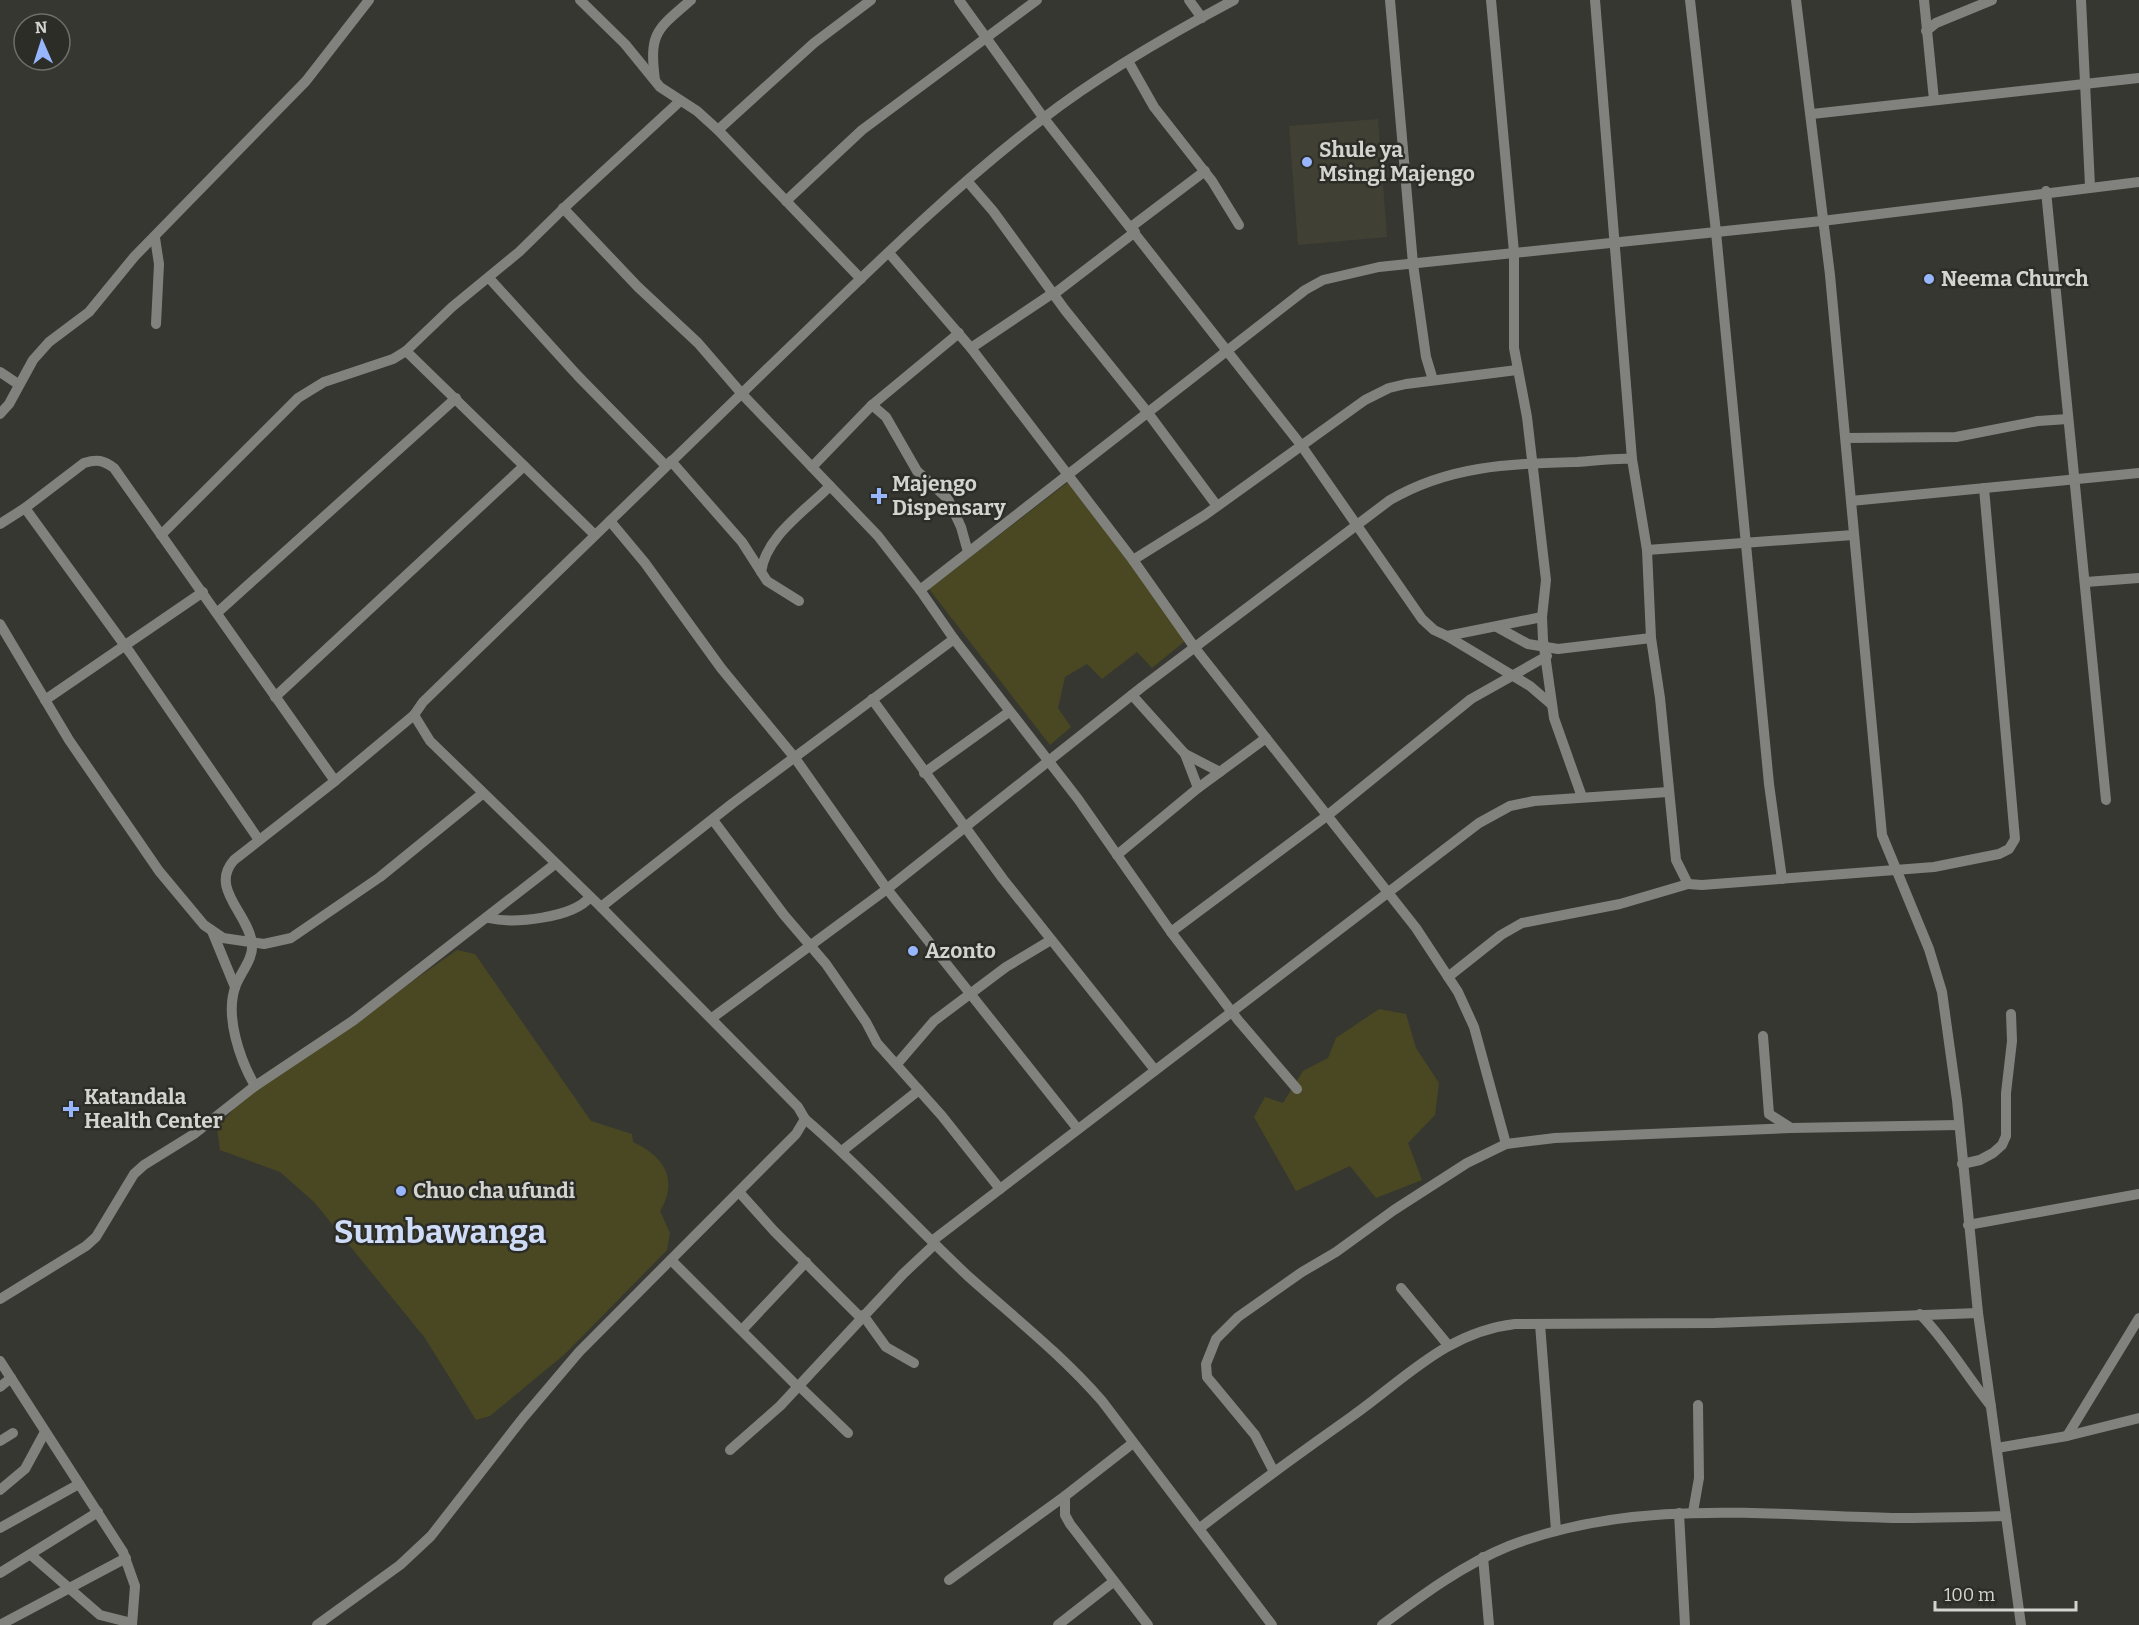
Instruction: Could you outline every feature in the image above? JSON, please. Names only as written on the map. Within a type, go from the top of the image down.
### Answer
[{"type":"street","points":[[0,414],[9,404],[33,360],[49,342],[89,312],[134,257],[155,238],[324,61],[369,0]]},
{"type":"street","points":[[580,0],[625,44],[656,81],[680,102],[697,111],[718,130],[861,279]]},
{"type":"street","points":[[656,81],[652,43],[668,20],[691,0]]},
{"type":"street","points":[[718,130],[814,43],[872,0]]},
{"type":"street","points":[[959,0],[1043,117],[1301,445],[1322,480],[1422,619],[1434,630],[1530,686],[1551,704]]},
{"type":"street","points":[[786,201],[862,130],[1037,0]]},
{"type":"street","points":[[1189,0],[1202,18]]},
{"type":"street","points":[[255,1086],[242,1063],[236,1043],[233,1005],[235,987],[249,957],[252,943],[226,889],[225,876],[234,860],[335,781],[414,715],[423,702],[861,279],[1043,117],[1128,61],[1234,0]]},
{"type":"street","points":[[1390,0],[1413,264],[1426,357],[1433,380]]},
{"type":"street","points":[[1491,0],[1514,252],[1514,348],[1527,417],[1546,580],[1542,617],[1551,704],[1581,797]]},
{"type":"street","points":[[1595,0],[1632,459],[1647,550],[1651,638],[1660,698],[1676,860],[1688,884]]},
{"type":"street","points":[[1690,0],[1716,232],[1769,784],[1782,879]]},
{"type":"street","points":[[1796,0],[1812,114],[1822,221],[1830,275],[1882,834],[1929,949],[1942,993],[1959,1125],[1978,1313],[2021,1625]]},
{"type":"street","points":[[1924,0],[1934,99]]},
{"type":"street","points":[[1926,31],[1936,23],[1992,0]]},
{"type":"street","points":[[2081,0],[2090,186]]},
{"type":"street","points":[[1128,61],[1155,106],[1204,171],[1239,225]]},
{"type":"street","points":[[1812,114],[2139,78]]},
{"type":"street","points":[[161,535],[309,390],[406,351],[452,307],[519,252],[563,208],[680,102]]},
{"type":"street","points":[[971,348],[1053,294],[1204,171]]},
{"type":"street","points":[[968,182],[993,211],[1053,294],[1148,413],[1217,506]]},
{"type":"street","points":[[920,590],[1323,280],[1379,267],[1822,221],[2046,191],[2139,182]]},
{"type":"street","points":[[2046,191],[2106,800]]},
{"type":"street","points":[[563,208],[638,286],[698,343],[742,394],[878,536],[1047,763],[1078,799],[1171,932],[1231,1011],[1297,1089]]},
{"type":"street","points":[[155,238],[159,264],[156,324]]},
{"type":"street","points":[[889,253],[971,348],[1133,560],[1195,648],[1416,928],[1448,977],[1474,1027],[1506,1144]]},
{"type":"street","points":[[489,278],[578,376],[669,463],[742,542],[767,581],[799,601]]},
{"type":"street","points":[[812,467],[872,405],[959,333]]},
{"type":"street","points":[[406,351],[595,535]]},
{"type":"street","points":[[1133,560],[1217,506],[1373,396],[1389,388],[1517,370]]},
{"type":"street","points":[[0,372],[18,384]]},
{"type":"street","points":[[218,612],[456,398]]},
{"type":"street","points":[[872,405],[886,417],[917,471],[948,499],[961,527],[968,552]]},
{"type":"street","points":[[1846,438],[1956,437],[2038,421],[2068,418]]},
{"type":"street","points":[[712,1017],[887,889],[1132,695],[1358,527],[1390,500],[1437,477],[1532,463],[1632,459]]},
{"type":"street","points":[[0,524],[84,463],[95,460],[105,461],[114,468],[218,612],[335,781]]},
{"type":"street","points":[[275,697],[524,466]]},
{"type":"street","points":[[1851,501],[2139,473]]},
{"type":"street","points":[[761,572],[766,550],[830,486]]},
{"type":"street","points":[[1448,977],[1474,955],[1522,923],[1620,904],[1688,884],[1934,867],[1999,854],[2009,849],[2015,839],[1984,488]]},
{"type":"street","points":[[25,508],[125,646],[259,840]]},
{"type":"street","points":[[610,521],[659,582],[721,668],[795,758],[887,889],[971,994],[1018,1058],[1077,1128]]},
{"type":"street","points":[[1647,550],[1853,535]]},
{"type":"street","points":[[2086,582],[2139,578]]},
{"type":"street","points":[[45,700],[203,592]]},
{"type":"street","points":[[1447,636],[1542,617]]},
{"type":"street","points":[[0,624],[83,762],[163,878],[186,906],[223,939],[275,943],[312,925],[380,877],[482,794]]},
{"type":"street","points":[[1497,627],[1546,652]]},
{"type":"street","points":[[1171,932],[1328,815],[1447,717],[1486,688],[1510,676],[1546,652],[1651,638]]},
{"type":"street","points":[[601,907],[954,639]]},
{"type":"street","points":[[1132,695],[1185,754],[1220,772]]},
{"type":"street","points":[[872,699],[924,773],[1051,940],[1155,1070]]},
{"type":"street","points":[[924,773],[1009,712]]},
{"type":"street","points":[[414,715],[420,729],[430,741],[712,1017],[798,1107],[805,1119],[842,1151],[934,1242],[1074,1369],[1200,1528],[1272,1625]]},
{"type":"street","points":[[1117,855],[1198,788],[1266,738]]},
{"type":"street","points":[[1185,754],[1198,788]]},
{"type":"street","points":[[730,1450],[780,1406],[797,1385],[934,1242],[1077,1128],[1479,823],[1510,806],[1581,797],[1668,792]]},
{"type":"street","points":[[713,820],[867,1022],[877,1043],[919,1090],[1000,1189]]},
{"type":"street","points":[[0,1299],[86,1246],[96,1237],[134,1174],[152,1159],[194,1134],[255,1086],[354,1020],[555,864]]},
{"type":"street","points":[[488,918],[532,919],[584,905],[590,897]]},
{"type":"street","points":[[212,930],[235,987]]},
{"type":"street","points":[[897,1064],[934,1021],[1006,966],[1051,940]]},
{"type":"street","points":[[1962,1164],[1980,1160],[1993,1153],[2002,1145],[2006,1136],[2006,1093],[2012,1041],[2011,1014]]},
{"type":"street","points":[[1763,1036],[1769,1114],[1791,1128]]},
{"type":"street","points":[[842,1151],[919,1090]]},
{"type":"street","points":[[316,1625],[400,1565],[431,1536],[523,1418],[579,1352],[796,1134],[805,1119]]},
{"type":"street","points":[[1273,1470],[1255,1435],[1207,1377],[1206,1364],[1216,1339],[1238,1317],[1467,1162],[1506,1144],[1555,1138],[1791,1128],[1959,1125]]},
{"type":"street","points":[[739,1192],[862,1316],[886,1347],[914,1363]]},
{"type":"street","points":[[1968,1225],[2139,1194]]},
{"type":"street","points":[[671,1260],[848,1433]]},
{"type":"street","points":[[742,1330],[806,1262]]},
{"type":"street","points":[[1401,1288],[1448,1345]]},
{"type":"street","points":[[1200,1528],[1273,1470],[1352,1417],[1448,1345],[1485,1329],[1540,1324],[1715,1323],[1978,1313]]},
{"type":"street","points":[[1920,1314],[1953,1350],[1972,1383],[1991,1406]]},
{"type":"street","points":[[2067,1436],[2139,1318]]},
{"type":"street","points":[[1540,1324],[1556,1530]]},
{"type":"street","points":[[0,1361],[126,1558],[135,1586],[132,1624],[100,1615],[31,1555]]},
{"type":"street","points":[[0,1387],[11,1378]]},
{"type":"street","points":[[1693,1512],[1699,1479],[1698,1405]]},
{"type":"street","points":[[1997,1448],[2067,1436],[2139,1418]]},
{"type":"street","points":[[0,1490],[25,1469],[45,1432]]},
{"type":"street","points":[[0,1441],[13,1433]]},
{"type":"street","points":[[949,1580],[1065,1496],[1133,1443]]},
{"type":"street","points":[[0,1528],[79,1484]]},
{"type":"street","points":[[1065,1496],[1065,1515],[1113,1582],[1148,1625]]},
{"type":"street","points":[[0,1573],[98,1512]]},
{"type":"street","points":[[1382,1625],[1484,1557],[1556,1530],[1603,1520],[1693,1512],[1822,1513],[1892,1518],[2006,1516]]},
{"type":"street","points":[[1679,1513],[1685,1625]]},
{"type":"street","points":[[1484,1557],[1489,1625]]},
{"type":"street","points":[[0,1625],[126,1558]]},
{"type":"street","points":[[1058,1625],[1113,1582]]},
{"type":"shaded area","points":[[1378,119],[1387,237],[1298,245],[1289,126]]},
{"type":"shaded area","points":[[1071,480],[1190,637],[1152,668],[1137,652],[1102,679],[1087,664],[1065,677],[1058,708],[1071,727],[1050,745],[929,589]]},
{"type":"shaded area","name":"Chuo cha ufundi","points":[[457,950],[475,954],[591,1121],[632,1134],[633,1142],[653,1154],[660,1162],[668,1179],[666,1200],[660,1211],[670,1233],[667,1250],[565,1354],[490,1416],[476,1420],[425,1338],[314,1202],[280,1172],[220,1150],[217,1128],[241,1101]]},
{"type":"shaded area","points":[[1379,1009],[1406,1014],[1416,1048],[1439,1083],[1435,1115],[1408,1143],[1422,1180],[1376,1198],[1350,1166],[1296,1191],[1254,1117],[1265,1097],[1283,1103],[1303,1071],[1328,1058],[1336,1038]]},
{"type":"place","name":"Shule ya Msingi Majengo","points":[[1307,162]]},
{"type":"place","name":"Neema Church","points":[[1929,279]]},
{"type":"place","name":"Majengo Dispensary","points":[[879,496]]},
{"type":"place","name":"Azonto","points":[[913,951]]},
{"type":"place","name":"Katandala Health Center","points":[[71,1109]]},
{"type":"place","name":"Chuo cha ufundi","points":[[401,1191]]},
{"type":"district","name":"Sumbawanga","points":[[440,1231]]}]
